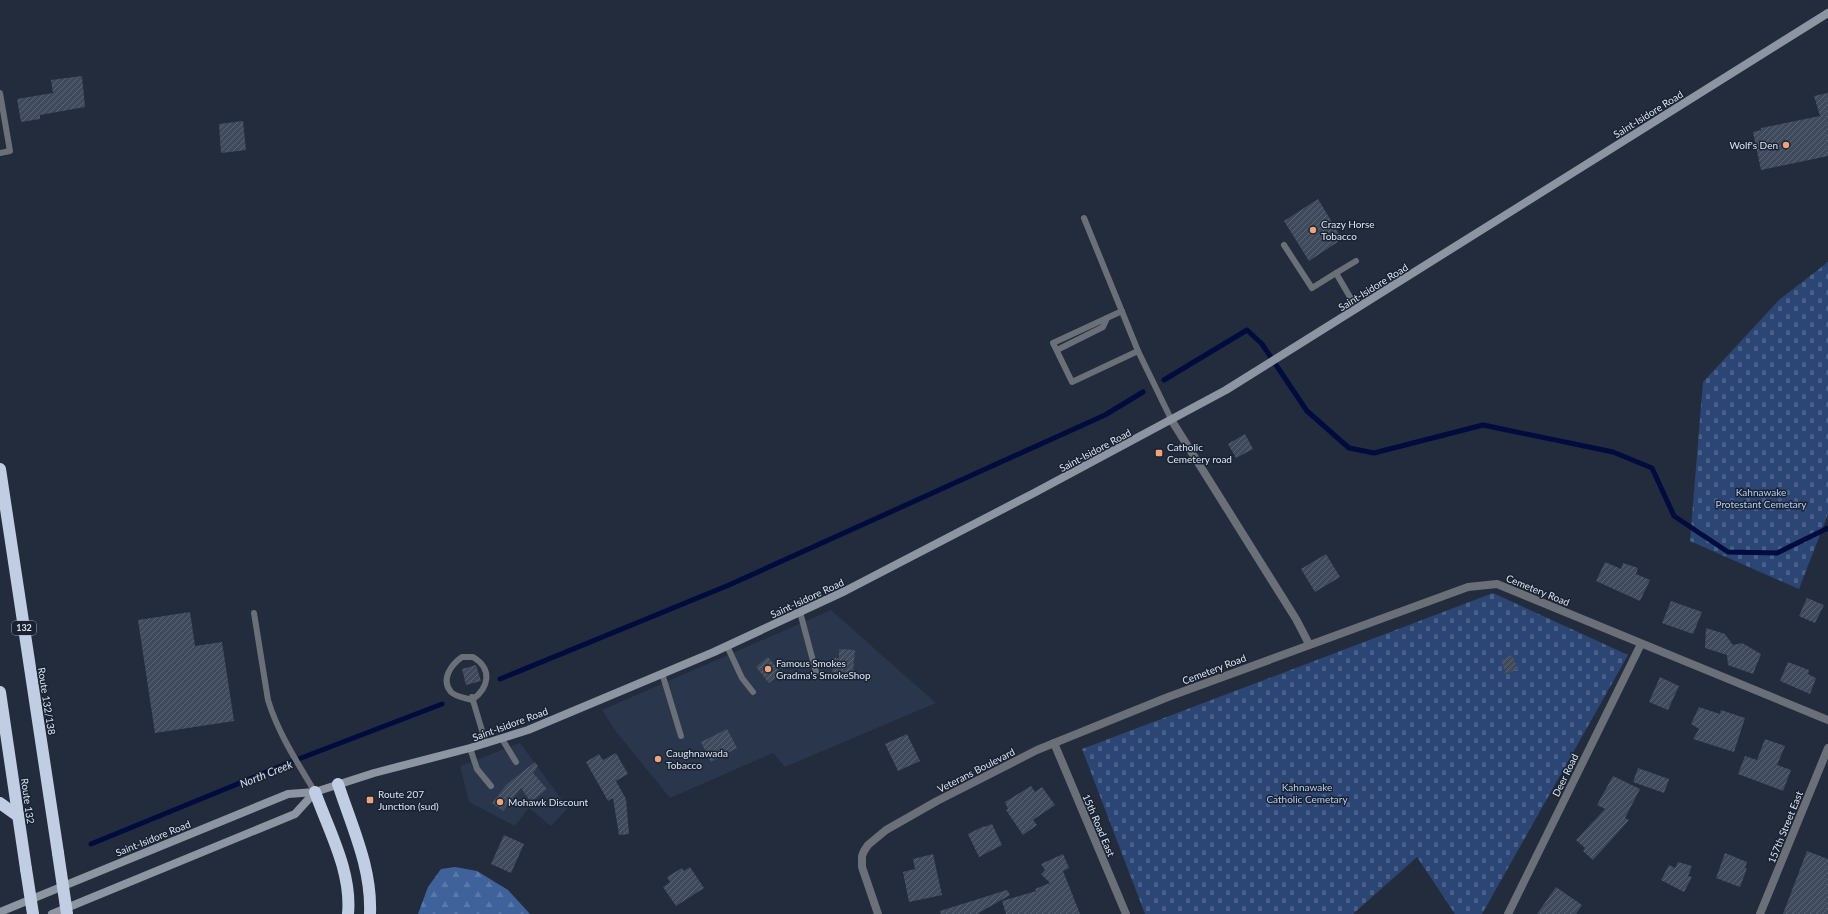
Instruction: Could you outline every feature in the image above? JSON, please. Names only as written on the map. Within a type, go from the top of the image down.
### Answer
[{"type":"highway","name":"Route 132/138","points":[[0,469],[67,914]]},
{"type":"highway","name":"Route 132","points":[[0,692],[33,914]]},
{"type":"highway","points":[[338,784],[367,870],[371,897],[370,914]]},
{"type":"highway","points":[[315,792],[345,874],[348,889],[348,914]]},
{"type":"highway","points":[[0,803],[18,816]]},
{"type":"street","name":"Saint-Isidore Road","points":[[0,912],[288,794],[315,792],[338,784],[486,744],[528,730],[727,646],[800,612],[945,540],[1172,421],[1226,390],[1828,13]]},
{"type":"street","points":[[1172,421],[1296,619],[1309,644]]},
{"type":"street","name":"Cemetery Road","points":[[1168,697],[1309,644],[1468,587],[1497,584],[1828,720]]},
{"type":"street","name":"Deer Road","points":[[1508,914],[1641,644]]},
{"type":"street","name":"Veterans Boulevard","points":[[878,914],[862,867],[862,856],[868,845],[886,830],[920,810],[1054,743],[1168,697]]},
{"type":"street","name":"15th Road East","points":[[1054,743],[1126,914]]},
{"type":"street","name":"157th Street East","points":[[1760,914],[1828,748]]},
{"type":"street","name":"Saint-Isidore Road","points":[[52,914],[295,814],[315,792]]},
{"type":"lane","points":[[0,93],[10,151],[0,153]]},
{"type":"lane","points":[[1084,218],[1153,386],[1172,421]]},
{"type":"lane","points":[[1284,245],[1312,288],[1356,261]]},
{"type":"lane","points":[[1336,273],[1357,308]]},
{"type":"lane","points":[[1122,311],[1053,343],[1072,382],[1138,351]]},
{"type":"lane","points":[[800,612],[816,672]]},
{"type":"lane","points":[[254,613],[268,700],[272,714],[315,792]]},
{"type":"lane","points":[[727,646],[742,678],[753,692]]},
{"type":"lane","points":[[462,657],[473,657],[482,664],[487,678],[482,693],[472,698],[457,696],[451,692],[448,686],[449,668],[453,663],[462,657]]},
{"type":"lane","points":[[662,673],[681,736]]},
{"type":"lane","points":[[472,698],[486,744]]},
{"type":"lane","points":[[502,739],[516,762]]},
{"type":"lane","points":[[470,748],[477,770],[491,786]]},
{"type":"shaded area","points":[[831,610],[936,703],[785,767],[773,753],[670,798],[614,729],[602,710]]},
{"type":"shaded area","points":[[520,743],[568,808],[551,826],[529,808],[515,826],[469,802],[460,766]]},
{"type":"green space","name":"Kahnawake Protestant Cemetary","points":[[1828,262],[1828,514],[1799,589],[1690,541],[1703,382],[1779,300]]},
{"type":"green space","name":"Kahnawake Catholic Cemetary","points":[[1493,593],[1628,655],[1482,914],[1455,914],[1417,857],[1353,914],[1145,914],[1082,749]]},
{"type":"green space","points":[[455,867],[477,871],[508,890],[530,914],[418,914],[428,887],[441,869]]},
{"type":"building","points":[[82,76],[85,107],[40,115],[40,119],[21,122],[17,99],[53,93],[51,80]]},
{"type":"building","name":"Wolf's Den","points":[[1828,93],[1828,156],[1761,170],[1753,132],[1761,130],[1761,128],[1820,116],[1814,96]]},
{"type":"building","points":[[243,121],[246,150],[221,153],[219,124]]},
{"type":"building","name":"Crazy Horse Tobacco","points":[[1318,199],[1342,239],[1309,261],[1284,221]]},
{"type":"building","points":[[1245,434],[1253,449],[1236,458],[1228,444]]},
{"type":"building","points":[[1326,554],[1340,577],[1315,592],[1301,569]]},
{"type":"building","points":[[1605,562],[1621,569],[1623,563],[1638,568],[1636,574],[1650,580],[1640,601],[1596,581]]},
{"type":"building","points":[[1807,598],[1824,605],[1815,623],[1799,616]]},
{"type":"building","points":[[1671,601],[1702,612],[1693,634],[1662,623]]},
{"type":"building","points":[[190,612],[195,646],[222,642],[234,721],[155,733],[138,620]]},
{"type":"building","points":[[1706,628],[1725,634],[1733,645],[1742,643],[1761,654],[1753,674],[1728,665],[1727,655],[1705,648]]},
{"type":"building","points":[[839,649],[855,650],[853,673],[832,672],[833,658],[839,658]]},
{"type":"building","points":[[1512,655],[1518,669],[1506,674],[1501,660]]},
{"type":"building","points":[[768,657],[781,673],[769,683],[756,667]]},
{"type":"building","points":[[1788,662],[1809,670],[1808,674],[1816,678],[1810,694],[1780,681]]},
{"type":"building","points":[[476,665],[481,681],[466,685],[462,669]]},
{"type":"building","points":[[1660,677],[1679,686],[1668,710],[1649,702]]},
{"type":"building","points":[[1699,707],[1720,714],[1721,710],[1745,718],[1734,752],[1693,739],[1699,729],[1691,724]]},
{"type":"building","points":[[727,729],[737,748],[711,762],[701,742]]},
{"type":"building","points":[[907,734],[920,761],[898,771],[885,744]]},
{"type":"building","points":[[1765,739],[1785,746],[1777,765],[1791,770],[1783,791],[1738,774],[1745,756],[1757,760]]},
{"type":"building","points":[[616,753],[628,774],[616,781],[626,799],[629,834],[619,835],[613,798],[608,801],[586,762],[599,754],[603,760]]},
{"type":"building","points":[[535,762],[538,766],[533,773],[547,789],[531,802],[521,788],[503,811],[492,803],[507,784]]},
{"type":"building","points":[[1638,768],[1669,779],[1664,793],[1633,782]]},
{"type":"building","points":[[1613,776],[1640,789],[1625,818],[1629,820],[1593,860],[1583,851],[1585,848],[1576,840],[1605,809],[1597,805]]},
{"type":"building","points":[[1031,786],[1035,792],[1042,787],[1055,805],[1033,820],[1037,825],[1023,835],[1006,810],[1008,809],[1005,802]]},
{"type":"building","points":[[992,824],[1002,845],[979,857],[968,834],[984,826]]},
{"type":"building","points":[[504,835],[524,844],[511,873],[491,864]]},
{"type":"building","points":[[1807,851],[1828,859],[1828,914],[1783,914]]},
{"type":"building","points":[[1725,853],[1747,862],[1745,868],[1747,868],[1740,887],[1716,878]]},
{"type":"building","points":[[933,854],[942,895],[909,902],[903,872],[915,869],[913,859]]},
{"type":"building","points":[[1063,854],[1069,868],[1063,871],[1080,914],[1006,914],[1002,901],[1036,891],[1035,889],[1050,883],[1041,874],[1045,870],[1041,864]]},
{"type":"building","points":[[1678,862],[1692,866],[1688,876],[1692,877],[1684,892],[1661,880],[1669,865],[1675,868]]},
{"type":"building","points":[[690,867],[704,888],[676,906],[663,887],[670,882],[667,877],[682,868],[684,871]]},
{"type":"building","points":[[1556,887],[1582,905],[1576,914],[1537,914]]},
{"type":"building","points":[[1007,890],[1010,895],[977,914],[941,914],[940,911]]},
{"type":"waterway","points":[[1164,380],[1247,330],[1262,344],[1307,411],[1349,448],[1374,453],[1483,425],[1613,452],[1652,468],[1674,516],[1728,552],[1777,553],[1828,528]]},
{"type":"waterway","points":[[500,679],[729,585],[1105,415],[1143,392]]},
{"type":"waterway","name":"North Creek","points":[[91,844],[296,760],[442,704]]},
{"type":"place","name":"Wolf's Den","points":[[1786,145]]},
{"type":"place","name":"Crazy Horse Tobacco","points":[[1313,230]]},
{"type":"place","name":"Catholic Cemetery road","points":[[1159,453]]},
{"type":"place","name":"Famous Smokes Gradma's SmokeShop","points":[[768,669]]},
{"type":"place","name":"Caughnawada Tobacco","points":[[658,759]]},
{"type":"place","name":"Route 207 Junction (sud)","points":[[370,800]]},
{"type":"place","name":"Mohawk Discount","points":[[500,802]]}]
